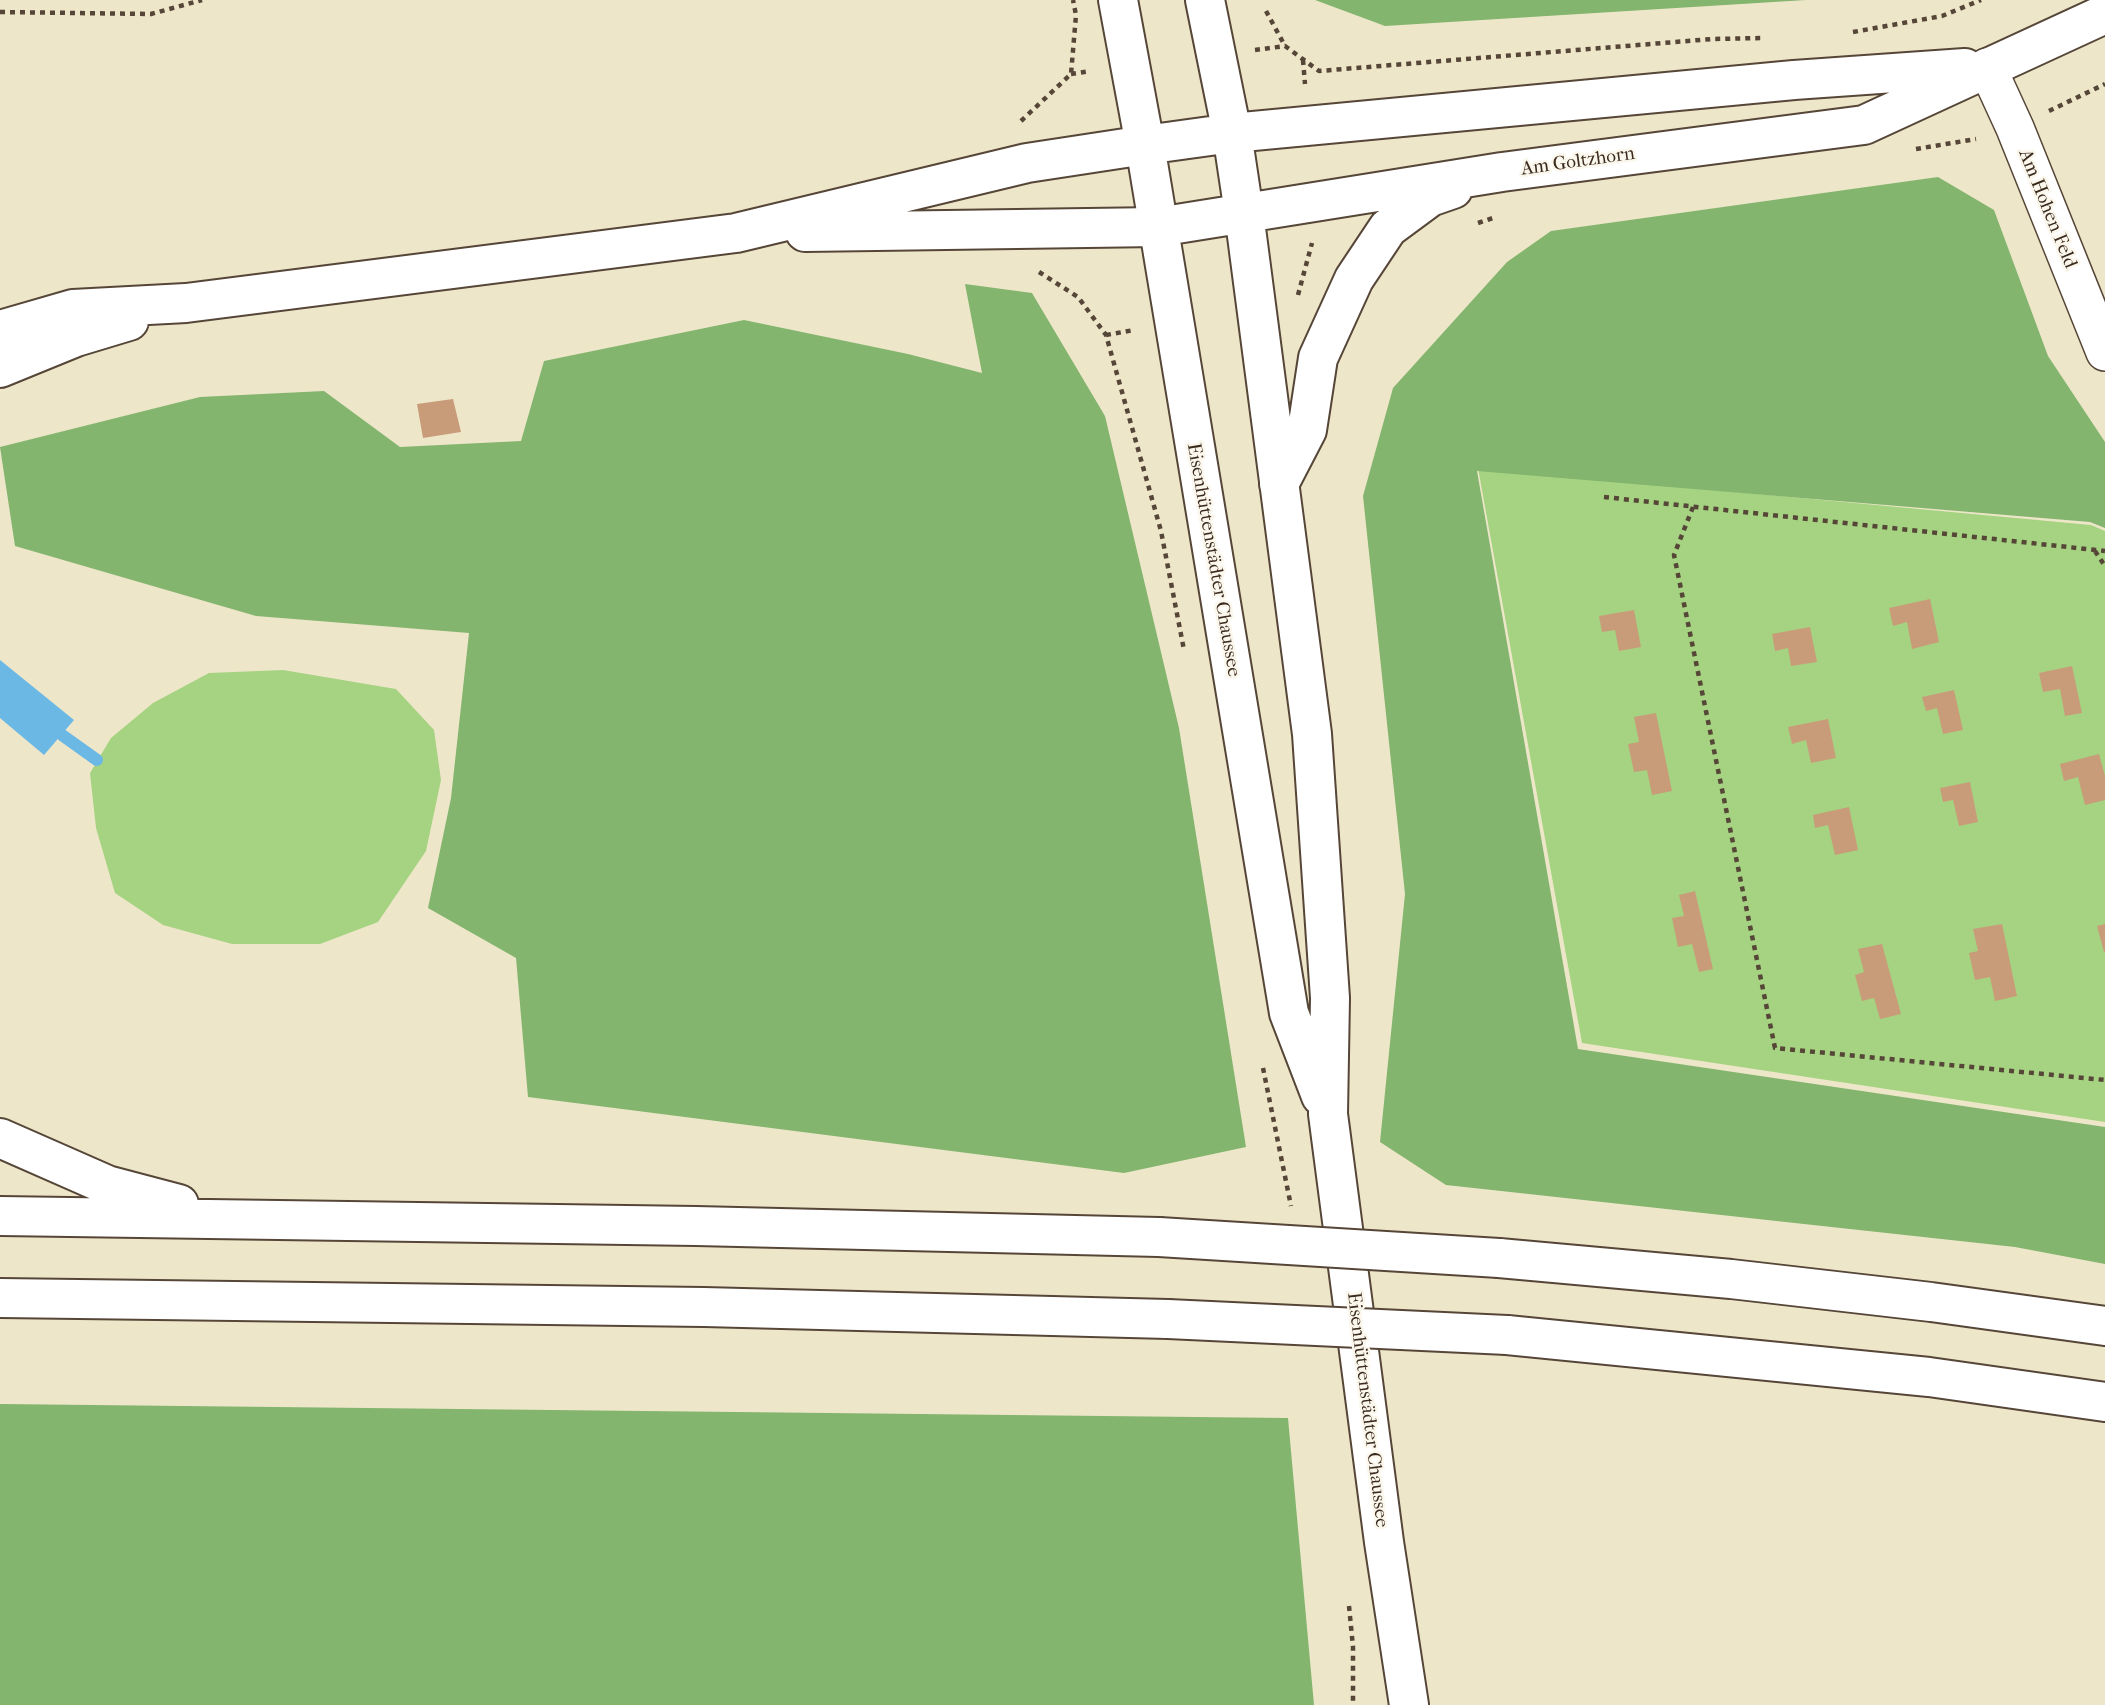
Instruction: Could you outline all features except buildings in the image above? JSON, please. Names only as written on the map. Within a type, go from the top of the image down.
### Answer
[{"type":"main road","name":"Eisenhüttenstädter Chaussee","points":[[1118,0],[1145,145],[1289,1013],[1328,1114]]},
{"type":"main road","name":"Eisenhüttenstädter Chaussee","points":[[1205,0],[1232,133],[1244,213],[1312,734],[1330,998],[1328,1114],[1384,1542],[1409,1705]]},
{"type":"main road","name":"Am Goltzhorn","points":[[736,233],[1158,227],[1502,172],[1864,125],[2105,14]]},
{"type":"main road","name":"Am Goltzhorn","points":[[736,233],[1027,163],[1232,133],[1794,80],[1987,67]]},
{"type":"main road","points":[[1279,484],[1307,430],[1318,358],[1332,325],[1354,279],[1388,228],[1430,197],[1502,172]]},
{"type":"main road","points":[[0,330],[73,309],[186,303],[736,233]]},
{"type":"main road","points":[[0,368],[75,337],[186,303]]},
{"type":"main road","points":[[0,1138],[107,1185],[236,1219]]},
{"type":"main road","points":[[0,1216],[696,1226],[1159,1237],[1499,1258],[1758,1282],[2105,1326]]},
{"type":"main road","points":[[0,1298],[704,1307],[1168,1319],[1507,1335],[1928,1377],[2105,1402]]},
{"type":"street","name":"Am Hohen Feld","points":[[1987,67],[2015,128],[2105,352]]},
{"type":"path","points":[[0,12],[151,15],[202,0]]},
{"type":"path","points":[[1848,33],[1942,16],[1981,0]]},
{"type":"path","points":[[1266,11],[1285,46],[1319,71],[1712,39],[1767,38]]},
{"type":"path","points":[[1216,54],[1285,46]]},
{"type":"path","points":[[1071,74],[1131,67]]},
{"type":"path","points":[[2015,128],[2105,84]]},
{"type":"path","points":[[1604,497],[2105,551]]},
{"type":"path","points":[[1693,507],[1674,555],[1775,1048],[2105,1080]]},
{"type":"path","points":[[2095,550],[2105,566]]},
{"type":"green space","points":[[1315,0],[1806,0],[1385,26]]},
{"type":"green space","points":[[1938,177],[1994,210],[2048,356],[2105,442],[2105,528],[2090,522],[1477,471],[1578,1049],[2105,1127],[2105,1264],[2015,1247],[1446,1185],[1380,1142],[1405,894],[1363,496],[1393,388],[1507,262],[1551,231]]},
{"type":"green space","points":[[965,284],[1032,293],[1105,416],[1179,728],[1246,1147],[1124,1173],[528,1097],[516,958],[428,908],[451,798],[469,633],[256,616],[15,546],[0,447],[200,397],[324,391],[400,447],[521,441],[544,361],[744,320],[908,354],[982,373]]},
{"type":"green space","points":[[1478,468],[2091,525],[2105,531],[2105,1122],[1582,1043]]},
{"type":"green space","points":[[283,670],[396,689],[434,730],[441,780],[426,851],[378,922],[320,944],[232,944],[163,925],[115,893],[96,828],[90,773],[111,738],[153,703],[209,673]]},
{"type":"green space","points":[[0,1404],[1288,1418],[1314,1705],[0,1705]]},
{"type":"water","points":[[0,660],[74,720],[44,755],[0,718]]},
{"type":"waterway","points":[[62,735],[97,760]]}]
